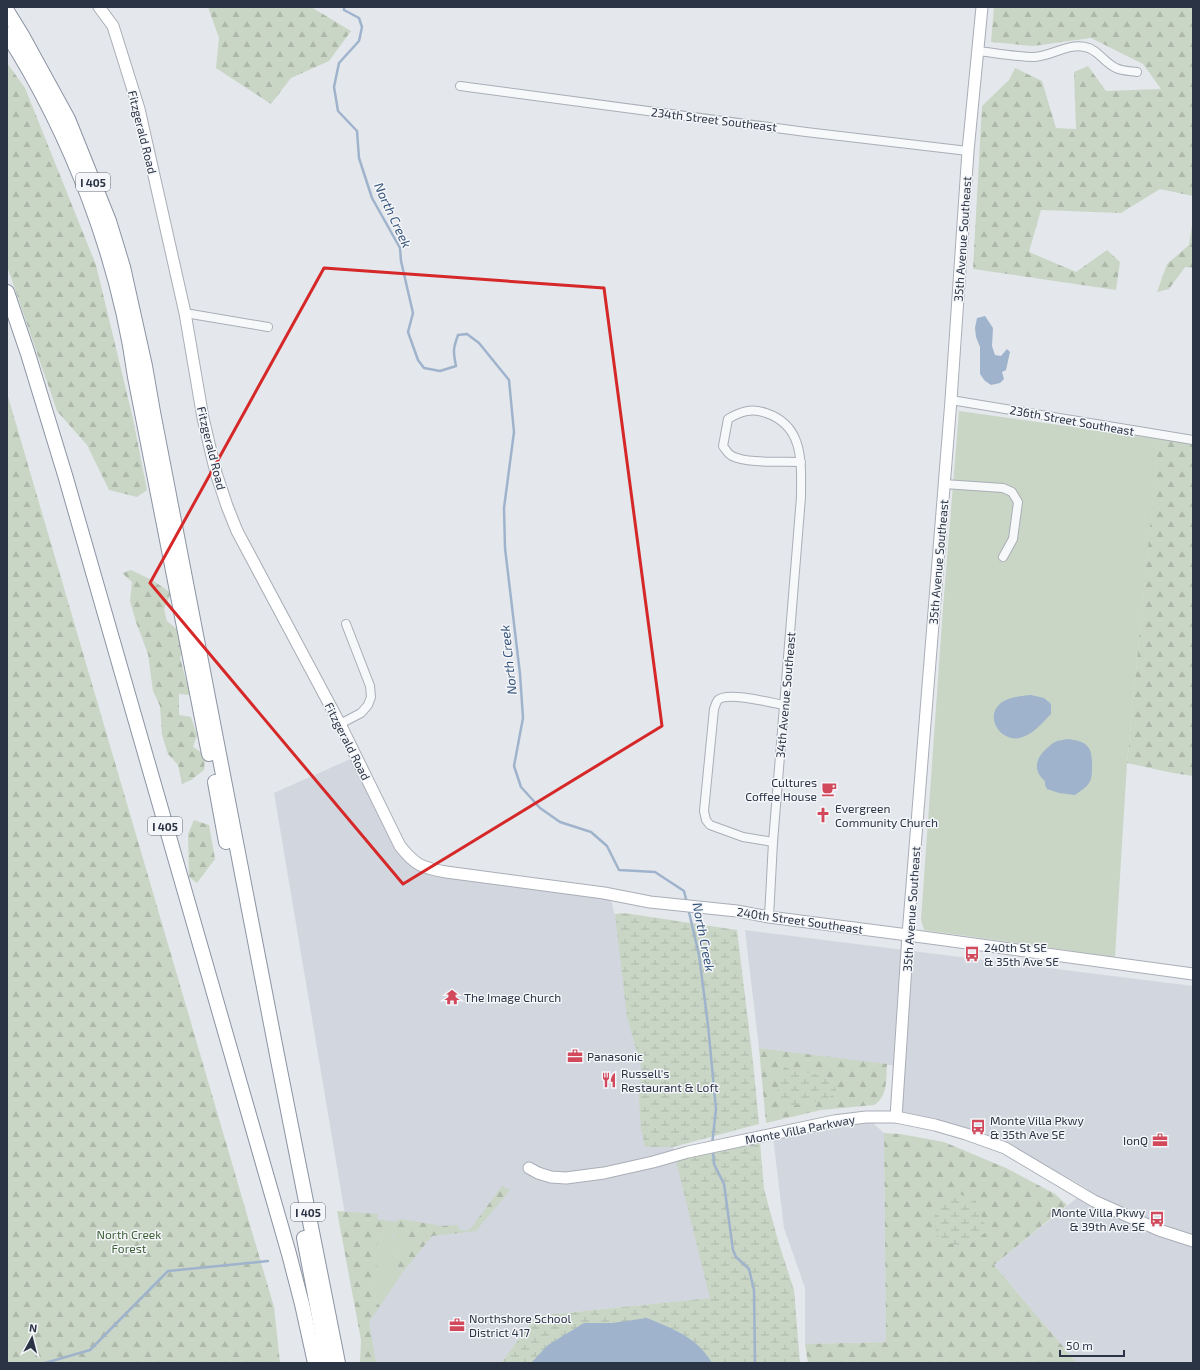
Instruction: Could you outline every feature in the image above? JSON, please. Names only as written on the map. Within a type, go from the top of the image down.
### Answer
[{"type":"highway","name":"I 405","points":[[7,12],[68,119],[109,222],[124,267],[145,366],[278,1060],[338,1363]]},
{"type":"highway","name":"I 405","points":[[7,34],[21,56],[60,128],[105,246],[125,319],[135,377],[328,1363]]},
{"type":"highway","name":"I 405","points":[[7,292],[32,366],[94,576],[291,1261],[315,1363]]},
{"type":"highway","name":"I 405","points":[[7,312],[29,377],[284,1263],[309,1363]]},
{"type":"highway","points":[[132,356],[145,366]]},
{"type":"highway","points":[[272,1074],[278,1060]]},
{"type":"street","name":"Fitzgerald Road","points":[[99,7],[114,26],[139,109],[185,313],[203,418],[216,473],[226,506],[237,531],[340,724],[400,846],[410,859]]},
{"type":"street","name":"35th Avenue Southeast","points":[[896,1117],[908,935],[951,400],[968,151],[982,7]]},
{"type":"street","points":[[978,51],[1034,57],[1051,54],[1066,48],[1077,46],[1087,47],[1097,52],[1115,68],[1137,72]]},
{"type":"street","name":"234th Street Southeast","points":[[460,86],[799,131],[968,151]]},
{"type":"street","points":[[185,313],[268,327]]},
{"type":"street","name":"236th Street Southeast","points":[[951,400],[1193,440]]},
{"type":"street","name":"34th Avenue Southeast","points":[[769,917],[773,842],[802,497],[801,462],[794,434],[784,423],[771,415],[751,410],[736,414],[728,419],[724,446],[730,455],[738,458],[759,461],[801,462]]},
{"type":"street","points":[[944,484],[1003,488],[1012,492],[1018,502],[1013,539],[1003,557]]},
{"type":"street","points":[[340,724],[361,713],[368,705],[371,697],[370,686],[346,624]]},
{"type":"street","points":[[773,842],[743,836],[710,825],[706,820],[704,811],[714,709],[718,700],[726,696],[784,705]]},
{"type":"street","name":"240th Street Southeast","points":[[410,859],[425,867],[446,872],[604,893],[676,905],[738,911],[769,917],[1193,974]]},
{"type":"street","name":"Monte Villa Parkway","points":[[529,1168],[538,1173],[551,1177],[566,1178],[604,1173],[653,1162],[688,1152],[834,1121],[866,1117],[896,1117],[966,1134],[1004,1148],[1094,1201],[1159,1230],[1193,1241]]},
{"type":"highlighted area","points":[[324,268],[604,288],[662,726],[403,884],[150,583]]},
{"type":"shaded area","points":[[357,756],[400,846],[419,865],[610,896],[711,1298],[536,1316],[501,1363],[370,1363],[274,793]]},
{"type":"shaded area","points":[[745,930],[1193,986],[1193,1363],[1077,1363],[994,1265],[1088,1189],[996,1138],[901,1113],[905,1067],[759,1048]]},
{"type":"shaded area","points":[[866,1117],[884,1133],[886,1342],[805,1344],[805,1288],[784,1228],[773,1137]]},
{"type":"green space","points":[[208,7],[311,7],[351,31],[329,61],[291,78],[271,104],[216,68],[219,38]]},
{"type":"green space","points":[[994,7],[1193,7],[1193,196],[1160,189],[1121,213],[1041,210],[1029,252],[1076,272],[1107,250],[1120,262],[1116,290],[973,269],[982,106],[1009,80],[1015,68],[1042,81],[1056,128],[1076,129],[1074,72],[1088,66],[1106,91],[1161,89],[1143,64],[1091,38],[1033,46],[991,42]]},
{"type":"green space","points":[[7,63],[25,88],[96,265],[133,419],[147,490],[137,497],[109,490],[87,445],[57,411],[7,266]]},
{"type":"green space","points":[[1193,219],[1193,268],[1185,267],[1169,289],[1157,292],[1167,264],[1189,245]]},
{"type":"green space","name":"North Creek Forest","points":[[7,393],[274,1307],[280,1363],[7,1363]]},
{"type":"green space","points":[[959,411],[1159,439],[1127,763],[1115,957],[924,930],[921,920],[943,608]]},
{"type":"green space","points":[[1159,435],[1193,440],[1193,776],[1127,763]]},
{"type":"green space","points":[[131,570],[152,580],[171,593],[164,609],[167,621],[179,631],[185,645],[180,658],[190,695],[179,694],[179,715],[191,717],[197,735],[193,747],[205,755],[204,770],[191,780],[182,784],[178,765],[168,754],[162,735],[160,706],[153,691],[148,654],[130,601],[132,582],[122,573]]},
{"type":"green space","points":[[194,820],[209,825],[215,859],[197,883],[189,877],[188,834]]},
{"type":"green space","points":[[624,913],[737,930],[759,1124],[673,1147],[645,1147],[641,1128],[639,1098],[642,1070],[627,1017],[615,914]]},
{"type":"green space","points":[[759,1048],[887,1064],[884,1092],[879,1102],[874,1105],[821,1110],[766,1123]]},
{"type":"green space","points":[[784,1067],[819,1075],[833,1082],[837,1093],[826,1099],[786,1107],[777,1102],[777,1093]]},
{"type":"green space","points":[[884,1133],[900,1134],[944,1142],[1006,1168],[1055,1194],[1067,1205],[994,1265],[1077,1363],[808,1363],[805,1344],[886,1342]]},
{"type":"green space","points":[[760,1142],[764,1189],[779,1244],[794,1290],[800,1363],[501,1363],[536,1316],[710,1298],[676,1161]]},
{"type":"green space","points":[[502,1186],[510,1190],[476,1231],[432,1236],[403,1272],[393,1263],[406,1243],[403,1240],[397,1240],[388,1228],[385,1228],[378,1244],[374,1248],[377,1270],[372,1290],[375,1300],[380,1306],[369,1322],[376,1363],[360,1363],[361,1340],[337,1211],[378,1214],[377,1219],[395,1222],[400,1219],[442,1226],[458,1225],[459,1229],[467,1231],[471,1228]]},
{"type":"green space","points":[[959,1193],[976,1201],[987,1231],[966,1247],[939,1241],[933,1218],[946,1200]]},
{"type":"green space","points":[[385,1228],[391,1230],[393,1237],[403,1240],[406,1243],[403,1250],[396,1256],[396,1267],[403,1272],[380,1306],[375,1300],[372,1290],[377,1270],[374,1248],[378,1244]]},
{"type":"water","points":[[985,316],[993,328],[992,346],[995,355],[1001,356],[1007,349],[1010,352],[1006,370],[1002,372],[1004,379],[1000,383],[991,385],[985,381],[980,374],[980,347],[976,337],[975,328],[977,318]]},
{"type":"water","points":[[1031,695],[1044,698],[1051,704],[1051,714],[1036,729],[1025,736],[1010,738],[1003,734],[995,723],[994,716],[996,709],[1001,703],[1008,699]]},
{"type":"water","points":[[1068,739],[1080,741],[1088,746],[1092,760],[1090,781],[1075,795],[1059,793],[1047,789],[1045,781],[1038,773],[1037,768],[1040,756],[1047,748],[1057,741]]},
{"type":"water","points":[[647,1318],[675,1330],[692,1340],[706,1354],[712,1363],[531,1363],[548,1345],[584,1323],[612,1323]]},
{"type":"waterway","name":"North Creek","points":[[344,7],[344,10],[359,18],[362,27],[359,41],[339,63],[334,87],[338,111],[357,131],[359,158],[372,198],[400,248],[401,261],[413,313],[408,332],[418,360],[424,368],[440,371],[456,366],[454,357],[456,340],[458,335],[467,334],[479,343],[509,380],[514,432],[504,508],[505,548],[520,674],[523,718],[514,766],[521,787],[540,808],[560,822],[591,832],[607,846],[619,870],[655,872],[684,891],[687,903]]},
{"type":"waterway","name":"North Creek","points":[[688,908],[699,955],[708,1025],[716,1109],[712,1145]]},
{"type":"waterway","name":"North Creek","points":[[713,1150],[714,1164],[724,1184],[733,1250],[736,1257],[749,1269],[754,1290],[755,1363]]},
{"type":"waterway","points":[[45,1363],[90,1350],[168,1271],[268,1261]]},
{"type":"place","name":"Cultures Coffee House","points":[[829,789]]},
{"type":"place","name":"Evergreen Community Church","points":[[823,815]]},
{"type":"place","name":"240th St SE & 35th Ave SE","points":[[972,954]]},
{"type":"place","name":"The Image Church","points":[[452,997]]},
{"type":"place","name":"Panasonic","points":[[575,1056]]},
{"type":"place","name":"Russell's Restaurant & Loft","points":[[609,1080]]},
{"type":"place","name":"Monte Villa Pkwy & 35th Ave SE","points":[[978,1127]]},
{"type":"place","name":"IonQ","points":[[1160,1140]]},
{"type":"place","name":"Monte Villa Pkwy & 39th Ave SE","points":[[1157,1219]]},
{"type":"place","name":"Northshore School District 417","points":[[457,1325]]}]
